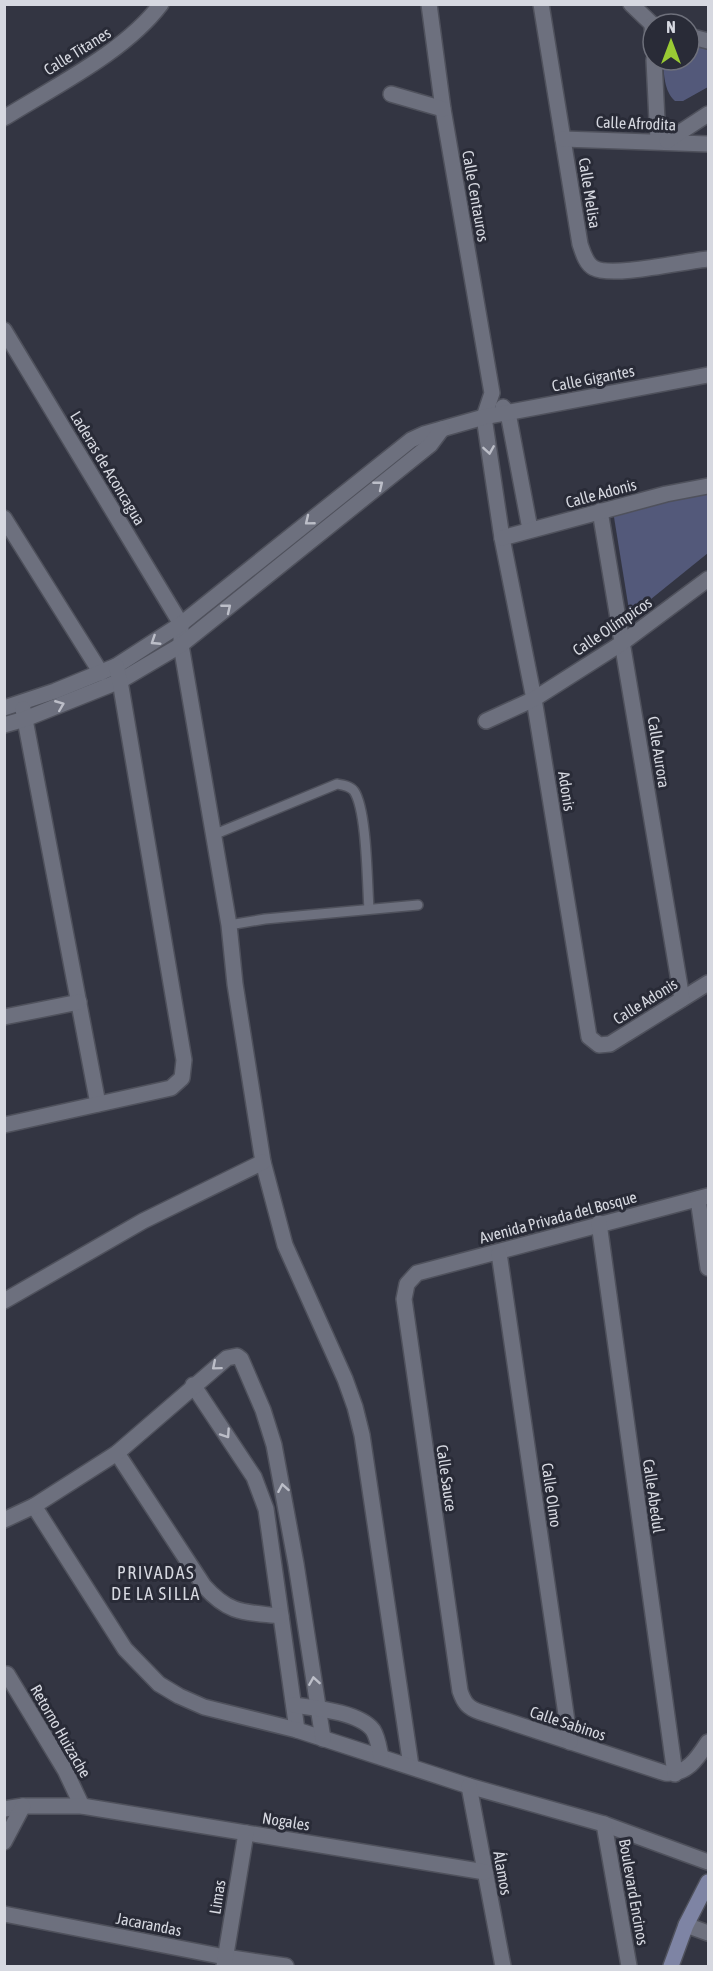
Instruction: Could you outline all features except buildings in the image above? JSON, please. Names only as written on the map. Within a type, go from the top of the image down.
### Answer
[{"type":"street","name":"Calle Titanes","points":[[4,118],[124,43],[150,20],[161,4]]},
{"type":"street","name":"Calle Centauros","points":[[429,4],[444,109],[492,393],[484,417],[502,538]]},
{"type":"street","name":"Calle Melisa","points":[[541,4],[580,244],[587,262],[594,268],[616,271],[708,258]]},
{"type":"street","points":[[655,72],[663,141],[708,114]]},
{"type":"street","points":[[391,94],[444,109]]},
{"type":"street","name":"Calle Afrodita","points":[[563,139],[708,144]]},
{"type":"street","name":"Laderas de Aconcagua","points":[[4,330],[181,624]]},
{"type":"street","name":"Calle Gigantes","points":[[4,708],[116,666],[181,624],[411,440],[484,417],[708,375]]},
{"type":"street","name":"Calle Centauros","points":[[492,393],[508,413],[530,529]]},
{"type":"street","points":[[4,724],[25,719],[120,681],[181,645],[430,445],[442,429]]},
{"type":"street","name":"Calle Adonis","points":[[502,538],[666,494],[708,486]]},
{"type":"street","name":"Calle Aurora","points":[[600,511],[682,999]]},
{"type":"street","points":[[4,518],[101,673]]},
{"type":"street","name":"Adonis","points":[[502,538],[534,699],[586,1028],[589,1037],[599,1045]]},
{"type":"street","name":"Calle Olímpicos","points":[[486,721],[534,699],[622,643],[708,579]]},
{"type":"street","points":[[181,624],[181,645],[229,924],[235,984],[263,1162],[285,1245],[356,1407],[411,1766]]},
{"type":"street","points":[[4,1125],[171,1088],[182,1078],[184,1060],[116,666]]},
{"type":"street","points":[[21,703],[98,1104]]},
{"type":"street","name":"Calle Adonis","points":[[599,1045],[610,1044],[708,983]]},
{"type":"street","points":[[4,1017],[80,1002]]},
{"type":"street","points":[[4,1301],[143,1221],[263,1162]]},
{"type":"street","points":[[703,1198],[708,1268]]},
{"type":"street","name":"Avenida Privada del Bosque","points":[[417,1273],[499,1253],[599,1223],[703,1198]]},
{"type":"street","name":"Calle Abedul","points":[[599,1223],[675,1774]]},
{"type":"street","name":"Calle Olmo","points":[[499,1253],[570,1742]]},
{"type":"street","name":"Calle Sauce","points":[[417,1273],[404,1291],[405,1310],[460,1691]]},
{"type":"street","points":[[4,1521],[34,1506],[117,1453],[227,1358],[232,1355],[241,1359],[263,1410],[274,1444],[324,1739]]},
{"type":"street","points":[[193,1385],[245,1463],[260,1490],[270,1530],[297,1730]]},
{"type":"street","points":[[117,1453],[204,1586],[215,1598],[235,1610],[281,1616]]},
{"type":"street","points":[[34,1506],[125,1649],[159,1684],[204,1707],[297,1730],[469,1786],[604,1824],[708,1862]]},
{"type":"street","name":"Retorno Huizache","points":[[7,1674],[64,1770],[82,1806]]},
{"type":"street","name":"Calle Sabinos","points":[[460,1691],[466,1704],[474,1710],[654,1770],[675,1774]]},
{"type":"street","points":[[294,1705],[350,1716],[368,1725],[377,1738],[381,1757]]},
{"type":"street","points":[[675,1774],[692,1764],[708,1742]]},
{"type":"street","name":"Álamos","points":[[469,1786],[502,1966]]},
{"type":"street","points":[[4,1842],[23,1806]]},
{"type":"street","name":"Nogales","points":[[4,1809],[23,1806],[82,1806],[485,1872]]},
{"type":"street","name":"Boulevard Encinos","points":[[604,1824],[629,1966]]},
{"type":"street","name":"Limas","points":[[224,1962],[246,1833]]},
{"type":"street","points":[[670,1966],[686,1925],[708,1882]]},
{"type":"street","name":"Jacarandas","points":[[4,1914],[224,1962],[286,1966]]},
{"type":"street","points":[[686,1925],[708,1933]]},
{"type":"lane","points":[[213,835],[337,784],[345,785],[353,789],[362,809],[369,909]]},
{"type":"lane","points":[[229,924],[418,905]]},
{"type":"shaded area","points":[[701,45],[708,47],[708,87],[683,101],[675,101],[671,97],[664,72],[701,72]]},
{"type":"shaded area","points":[[708,491],[708,553],[630,616],[613,511]]},
{"type":"district","name":"PRIVADAS DE LA SILLA","points":[[156,1582]]}]
